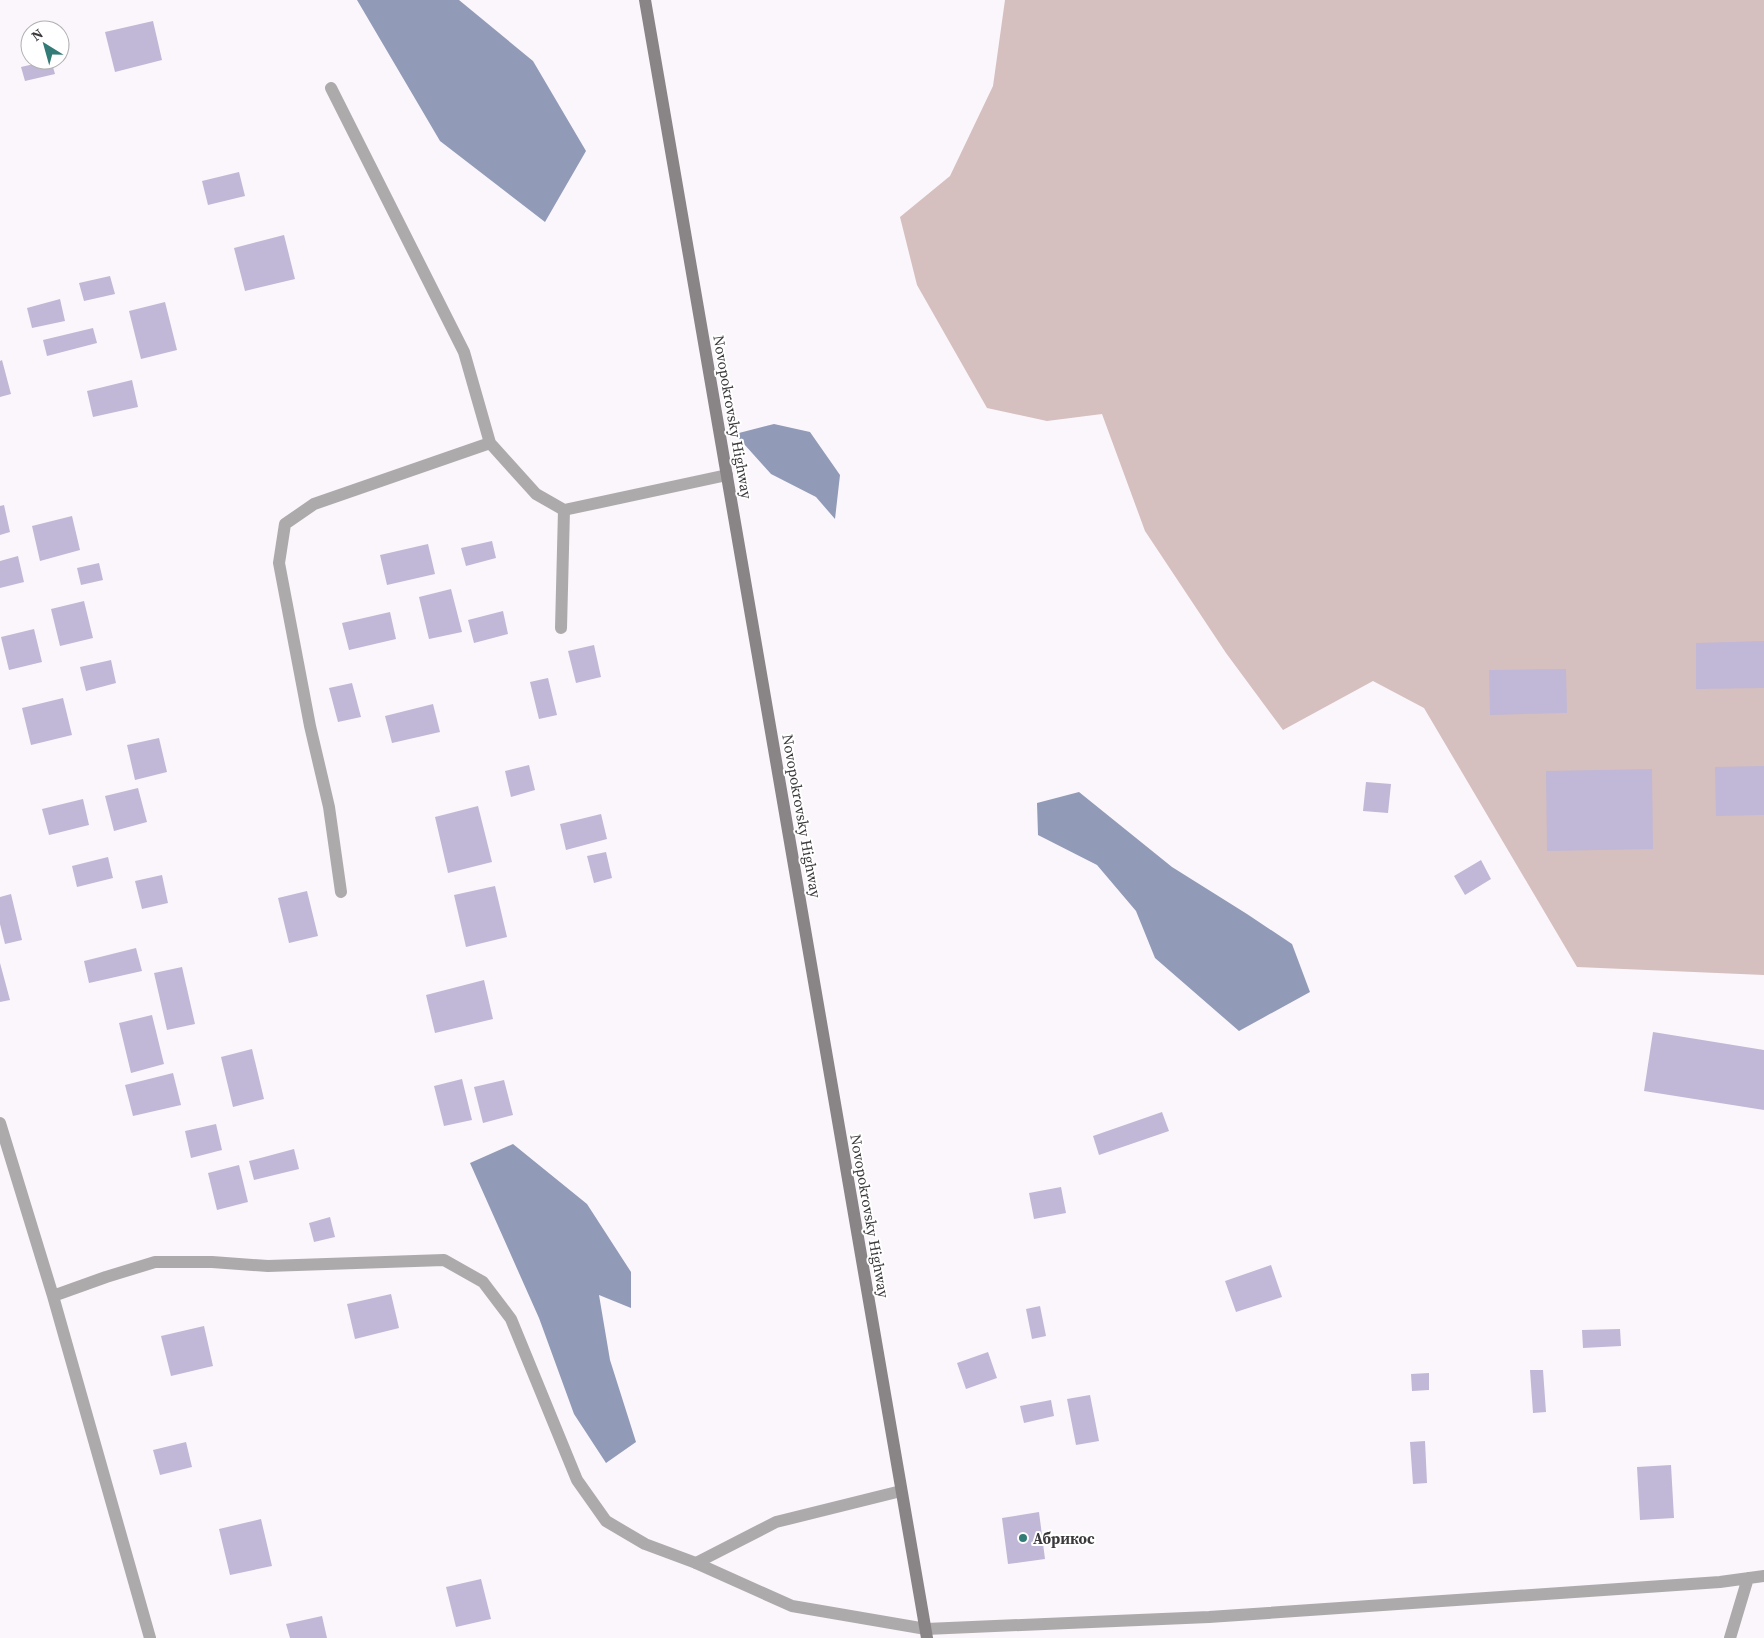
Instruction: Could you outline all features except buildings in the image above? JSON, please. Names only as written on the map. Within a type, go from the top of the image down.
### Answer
[{"type":"main road","name":"Novopokrovsky Highway","points":[[645,0],[927,1633]]},
{"type":"street","points":[[331,88],[464,352],[490,443],[536,494],[564,510],[727,475]]},
{"type":"street","points":[[341,892],[329,806],[310,726],[280,563],[285,524],[314,504],[490,443]]},
{"type":"street","points":[[561,628],[564,510]]},
{"type":"street","points":[[0,1123],[53,1296],[150,1638]]},
{"type":"street","points":[[53,1296],[155,1262],[212,1262],[268,1266],[444,1260],[483,1282],[511,1320],[577,1480],[606,1521],[645,1544],[696,1562],[792,1606],[927,1633],[1209,1617],[1720,1582],[1764,1576]]},
{"type":"street","points":[[696,1562],[776,1522],[901,1491]]},
{"type":"street","points":[[1730,1638],[1748,1578]]},
{"type":"shaded area","points":[[1005,0],[1764,0],[1764,975],[1577,967],[1424,708],[1373,681],[1283,730],[1226,653],[1145,531],[1102,414],[1047,421],[987,408],[917,285],[900,217],[950,176],[993,86]]},
{"type":"water","points":[[357,0],[459,0],[533,61],[586,151],[545,222],[440,141]]},
{"type":"water","points":[[774,424],[810,432],[840,475],[835,519],[816,497],[771,474],[735,434]]},
{"type":"water","points":[[1079,792],[1172,867],[1292,944],[1310,992],[1239,1031],[1155,958],[1136,911],[1097,865],[1038,835],[1037,803]]},
{"type":"water","points":[[513,1144],[587,1204],[631,1272],[631,1308],[599,1295],[610,1360],[636,1442],[606,1463],[574,1414],[539,1318],[470,1163]]},
{"type":"place","name":"Абрикос","points":[[1023,1538]]}]
